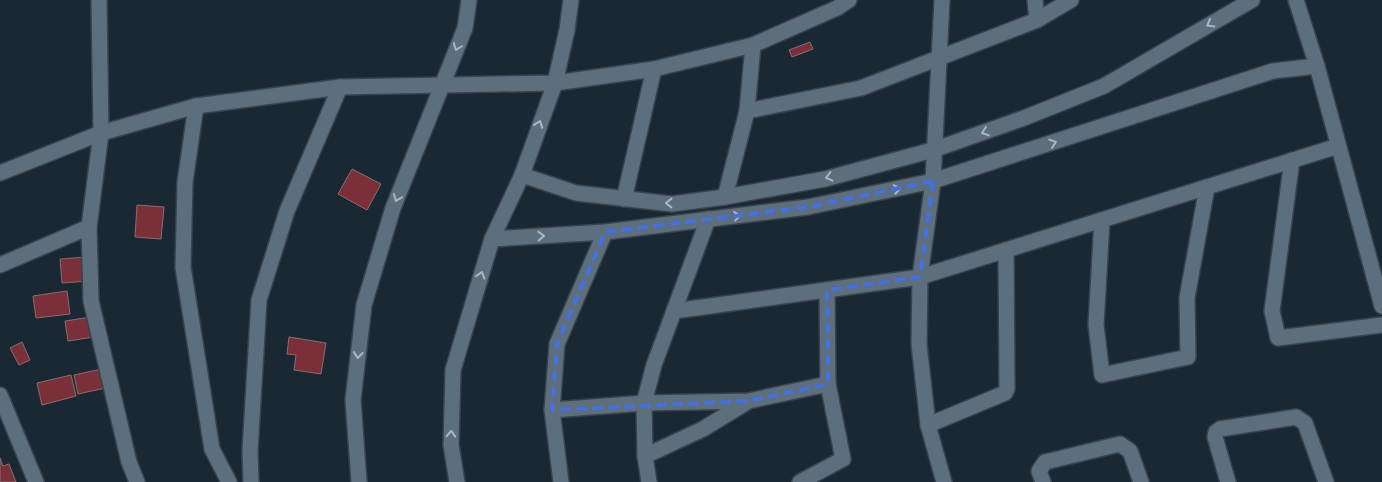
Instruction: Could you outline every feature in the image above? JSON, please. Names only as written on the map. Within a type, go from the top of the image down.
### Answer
[{"type":"street","points":[[100,0],[101,132],[88,227],[91,300],[129,462],[136,482]]},
{"type":"street","points":[[359,482],[353,400],[364,305],[393,208],[465,28],[468,0]]},
{"type":"street","points":[[457,482],[451,445],[453,370],[492,239],[522,175],[555,83],[567,30],[570,0]]},
{"type":"street","points":[[0,173],[101,132],[196,106],[340,87],[555,83],[654,69],[753,45],[836,8],[849,0]]},
{"type":"street","points":[[942,0],[933,181],[920,277],[919,344],[928,425],[944,482]]},
{"type":"street","points":[[1035,0],[1037,20]]},
{"type":"street","points":[[747,112],[861,88],[1037,20],[1071,0]]},
{"type":"street","points":[[522,175],[576,193],[672,204],[725,197],[826,178],[934,149],[1024,118],[1104,86],[1252,0]]},
{"type":"street","points":[[1296,0],[1317,66],[1382,306]]},
{"type":"street","points":[[725,197],[747,112],[753,45]]},
{"type":"street","points":[[492,239],[605,232],[808,207],[933,181],[1273,72],[1317,66]]},
{"type":"street","points":[[624,199],[654,69]]},
{"type":"street","points":[[251,482],[250,451],[259,300],[287,211],[340,87]]},
{"type":"street","points":[[196,106],[184,182],[183,267],[212,449],[229,482]]},
{"type":"street","points":[[674,311],[920,277],[1338,146]]},
{"type":"street","points":[[1292,160],[1272,311],[1278,338],[1382,325]]},
{"type":"street","points":[[1102,220],[1096,325],[1102,375],[1188,356],[1187,298],[1207,187]]},
{"type":"street","points":[[650,482],[645,456],[644,403],[654,365],[708,219]]},
{"type":"street","points":[[0,265],[88,227]]},
{"type":"street","points":[[561,482],[552,410],[557,344],[605,232]]},
{"type":"street","points":[[928,425],[1005,393],[1006,250]]},
{"type":"street","points":[[800,482],[843,459],[828,384],[827,290]]},
{"type":"street","points":[[552,410],[644,403],[748,401],[828,384]]},
{"type":"street","points":[[0,396],[36,482]]},
{"type":"street","points":[[645,456],[703,429],[748,401]]},
{"type":"street","points":[[1228,482],[1215,437],[1216,432],[1220,429],[1296,417],[1305,423],[1326,482]]},
{"type":"street","points":[[1043,482],[1039,471],[1045,462],[1120,444],[1130,451],[1140,482]]},
{"type":"highlighted area","points":[[933,181],[920,277],[827,290],[828,384],[748,401],[552,410],[557,344],[605,232],[808,207]]},
{"type":"building","points":[[810,42],[813,49],[792,57],[789,50]]},
{"type":"building","points":[[352,169],[381,184],[367,210],[338,194]]},
{"type":"building","points":[[137,205],[164,207],[161,239],[135,237]]},
{"type":"building","points":[[87,257],[89,281],[62,283],[60,259]]},
{"type":"building","points":[[67,291],[70,314],[36,318],[33,296]]},
{"type":"building","points":[[91,317],[94,337],[68,341],[65,321]]},
{"type":"building","points":[[289,337],[326,343],[321,374],[294,370],[296,355],[287,354]]},
{"type":"building","points":[[22,342],[30,360],[19,365],[10,348]]},
{"type":"building","points":[[106,368],[110,387],[78,394],[74,375]]},
{"type":"building","points":[[71,375],[76,396],[42,405],[37,383]]},
{"type":"building","points":[[0,458],[3,466],[9,464],[16,482],[0,482]]}]
